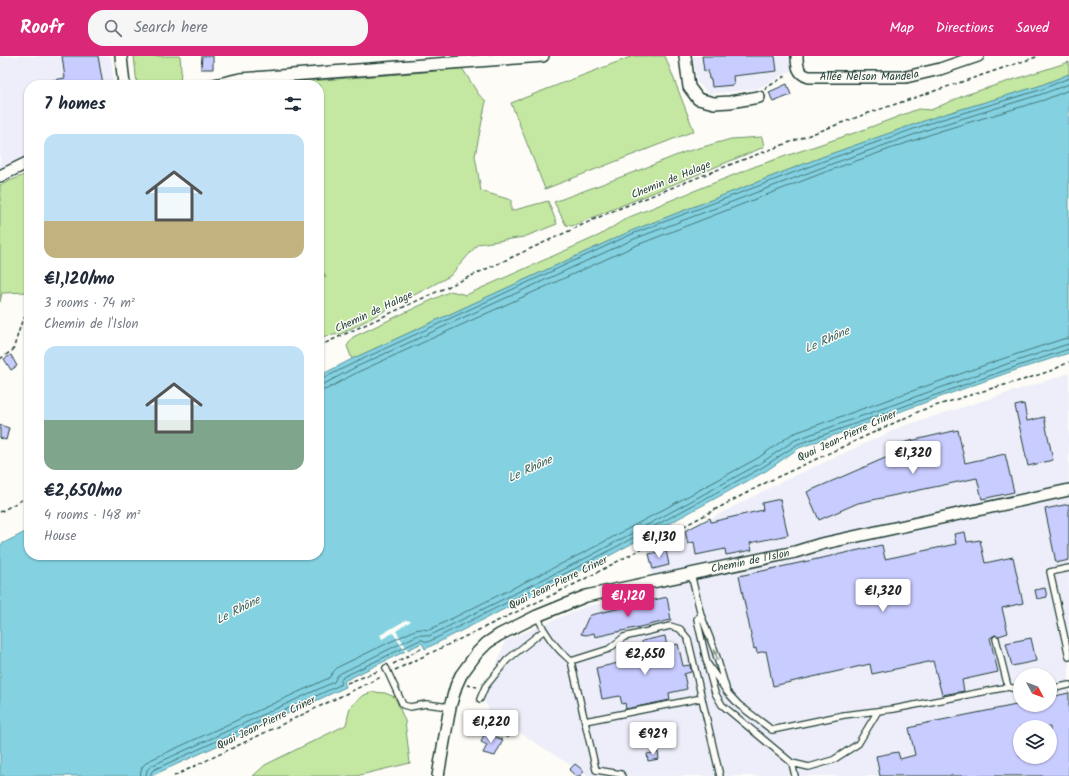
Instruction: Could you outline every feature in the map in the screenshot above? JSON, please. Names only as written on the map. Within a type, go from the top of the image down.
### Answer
[{"type":"street","points":[[121,56],[123,80]]},
{"type":"street","points":[[236,80],[543,56]]},
{"type":"street","points":[[685,56],[689,87],[698,99],[714,103],[758,97]]},
{"type":"street","name":"Allée Nelson Mandela","points":[[797,56],[797,66],[800,72],[809,77],[906,77],[940,69],[978,56]]},
{"type":"street","points":[[0,176],[24,164]]},
{"type":"street","name":"Chemin de l'Islon","points":[[438,776],[450,707],[461,674],[477,653],[487,643],[499,635],[537,616],[586,596],[795,552],[821,544],[1069,490]]},
{"type":"lane","points":[[1069,568],[1050,572],[1069,657]]},
{"type":"lane","points":[[691,574],[701,615],[715,651],[727,692]]},
{"type":"lane","points":[[701,615],[697,619],[707,663],[715,693],[722,705],[792,763],[809,768],[833,760],[858,744],[878,711]]},
{"type":"lane","points":[[537,616],[543,630],[561,653],[571,661],[596,770],[621,774],[622,776]]},
{"type":"lane","points":[[571,661],[609,649],[624,638],[670,626],[680,630],[688,638],[720,776]]},
{"type":"lane","points":[[480,699],[485,688],[507,660],[543,630]]},
{"type":"lane","points":[[996,639],[1008,687]]},
{"type":"lane","points":[[707,663],[727,692],[739,705],[772,730],[844,715],[894,709],[1008,687],[1013,688]]},
{"type":"lane","points":[[387,671],[404,705],[410,708],[426,704],[450,707]]},
{"type":"lane","points":[[1057,687],[1069,685]]},
{"type":"lane","points":[[585,721],[702,698]]},
{"type":"lane","points":[[792,763],[794,776]]},
{"type":"path","name":"Chemin de Halage","points":[[324,344],[608,214],[737,162],[863,115],[1039,56]]},
{"type":"path","points":[[758,97],[765,91],[766,88],[787,75]]},
{"type":"path","points":[[0,360],[14,350],[24,318]]},
{"type":"path","name":"Quai Jean-Pierre Criner","points":[[174,776],[387,671],[577,583],[776,478],[922,410],[1038,375],[1069,362]]},
{"type":"path","points":[[0,512],[24,499]]},
{"type":"path","points":[[347,683],[387,671],[422,648]]},
{"type":"path","points":[[458,682],[485,688]]},
{"type":"shaded area","points":[[0,56],[111,56],[113,80],[24,80],[24,157],[0,168]]},
{"type":"shaded area","points":[[693,56],[792,56],[793,70],[757,89],[709,94],[697,82]]},
{"type":"shaded area","points":[[1069,373],[1069,776],[587,776],[491,714],[484,700],[505,641],[584,607],[654,591],[648,551],[779,483],[903,426]]},
{"type":"green space","points":[[134,56],[180,56],[180,80],[136,80]]},
{"type":"green space","points":[[633,56],[665,56],[694,131],[545,189],[511,103]]},
{"type":"green space","points":[[1069,62],[1069,74],[1039,86],[935,117],[822,157],[631,231],[352,359],[347,346],[353,337],[451,291],[466,295],[600,235],[627,218],[756,166],[860,131],[918,109],[931,110],[965,95]]},
{"type":"green space","points":[[462,68],[479,95],[486,101],[475,156],[481,191],[511,200],[511,211],[548,201],[557,224],[524,237],[478,244],[450,276],[341,334],[324,336],[324,276],[326,277],[324,273],[324,80],[323,80]]},
{"type":"green space","points":[[762,137],[764,147],[572,226],[566,225],[554,202],[685,152],[731,139]]},
{"type":"green space","points":[[24,175],[24,292],[2,293],[0,302],[0,185]]},
{"type":"green space","points":[[372,692],[385,693],[395,697],[405,721],[410,763],[356,776],[253,776],[265,765],[346,725],[350,707],[362,696]]},
{"type":"water","name":"Le Rhône","points":[[1069,74],[1069,353],[1007,373],[799,448],[766,471],[596,563],[425,649],[422,643],[344,681],[346,687],[151,776],[0,776],[0,545],[24,533],[24,560],[324,560],[324,373],[352,359],[631,231],[822,157],[935,117],[1039,86]]},
{"type":"pier","points":[[406,620],[411,621],[396,631],[409,652],[406,653],[393,633],[382,639],[380,635]]},
{"type":"building","points":[[62,56],[98,56],[102,80],[54,80],[65,78]]},
{"type":"building","points":[[202,56],[213,56],[213,69],[201,69]]},
{"type":"building","points":[[702,56],[775,56],[777,71],[733,76],[734,85],[712,87],[708,70],[704,71]]},
{"type":"building","points":[[787,84],[791,95],[773,102],[769,92]]},
{"type":"building","points":[[11,355],[17,366],[11,370],[4,359]]},
{"type":"building","points":[[1024,404],[1027,421],[1044,417],[1053,460],[1028,466],[1015,406]]},
{"type":"building","points":[[0,425],[9,428],[6,440],[0,438]]},
{"type":"building","points":[[958,430],[965,463],[1005,454],[1014,492],[982,499],[977,478],[858,503],[819,520],[807,492],[899,452],[897,445]]},
{"type":"building","points":[[780,499],[788,535],[750,543],[752,550],[726,555],[725,549],[696,555],[694,542],[688,544],[685,531],[710,518],[711,522],[763,510],[762,503]]},
{"type":"building","points":[[1069,504],[1069,560],[1056,563],[1045,509]]},
{"type":"building","points":[[965,532],[967,542],[980,540],[985,563],[1013,557],[1023,603],[1002,608],[1008,633],[999,636],[995,635],[990,638],[998,672],[962,680],[964,691],[942,695],[933,661],[872,674],[870,664],[773,686],[766,651],[757,653],[756,648],[754,649],[739,576],[882,545],[885,559],[956,544],[954,534]]},
{"type":"building","points":[[666,550],[669,565],[653,569],[649,554]]},
{"type":"building","points":[[1045,588],[1047,597],[1037,599],[1035,590]]},
{"type":"building","points":[[667,597],[671,620],[595,637],[594,633],[586,635],[581,634],[588,618],[591,615]]},
{"type":"building","points":[[665,636],[667,647],[678,644],[683,666],[690,665],[691,672],[684,674],[687,689],[669,693],[670,700],[626,709],[625,703],[622,704],[620,696],[602,699],[596,668],[645,657],[642,641]]},
{"type":"building","points":[[1031,638],[1036,661],[1012,666],[1006,643]]},
{"type":"building","points":[[1069,693],[1069,776],[880,776],[876,756],[898,752],[900,759],[915,755],[909,728],[917,725],[1013,706],[1013,712],[1057,712],[1057,696]]},
{"type":"building","points":[[505,723],[513,727],[508,738],[500,733]]},
{"type":"building","points":[[485,732],[503,740],[495,756],[483,753],[487,745],[481,742]]},
{"type":"building","points":[[658,752],[659,759],[648,761],[647,754]]},
{"type":"building","points":[[575,764],[584,771],[580,776],[576,776],[569,770]]}]
